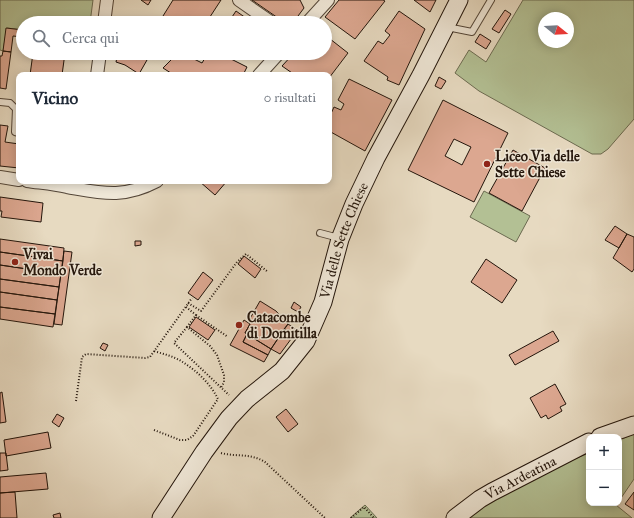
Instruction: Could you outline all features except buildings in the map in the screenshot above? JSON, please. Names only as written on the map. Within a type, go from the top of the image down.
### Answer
[{"type":"main road","name":"Via delle Sette Chiese","points":[[160,518],[188,475],[226,422],[247,399],[282,371],[306,341],[323,302],[340,239],[349,216],[372,167],[411,96],[459,0]]},
{"type":"main road","points":[[608,434],[634,425]]},
{"type":"main road","name":"Via Ardeatina","points":[[455,518],[492,492],[586,444]]},
{"type":"street","points":[[105,16],[107,0]]},
{"type":"street","points":[[239,0],[262,16]]},
{"type":"street","points":[[313,16],[328,0]]},
{"type":"street","points":[[97,72],[99,60]]},
{"type":"street","points":[[262,72],[273,60]]},
{"type":"street","points":[[0,177],[16,180]]},
{"type":"street","points":[[68,184],[82,185],[97,193],[118,193],[140,189],[151,184]]},
{"type":"lane","points":[[446,26],[472,32],[491,0]]},
{"type":"lane","points":[[0,102],[10,103],[16,109],[16,132]]},
{"type":"lane","points":[[320,233],[340,239]]},
{"type":"path","points":[[188,303],[201,311],[237,262],[246,254],[268,272]]},
{"type":"path","points":[[76,401],[82,357],[86,354],[145,358],[150,357],[192,298]]},
{"type":"path","points":[[186,307],[228,337]]},
{"type":"path","points":[[196,315],[174,343],[230,395]]},
{"type":"path","points":[[187,327],[210,346],[217,355],[224,375],[224,382],[221,388]]},
{"type":"path","points":[[154,351],[180,360],[188,365],[208,382],[218,399],[193,436],[187,440],[180,440],[154,430]]},
{"type":"path","points":[[219,452],[224,454],[250,456],[265,462],[325,518]]},
{"type":"path","points":[[351,518],[364,507],[374,518]]},
{"type":"green space","points":[[0,0],[93,0],[91,16],[16,16],[16,29],[7,28],[3,51],[0,50]]},
{"type":"green space","points":[[523,0],[634,0],[634,119],[608,149],[601,154],[592,154],[479,91],[455,73],[469,50],[486,62]]},
{"type":"green space","points":[[484,191],[530,216],[516,242],[470,217]]},
{"type":"green space","points":[[634,434],[634,479],[622,497],[622,470],[622,439]]},
{"type":"green space","points":[[586,454],[586,506],[617,506],[632,518],[467,518],[476,511],[538,474]]},
{"type":"green space","points":[[365,505],[377,518],[350,518]]},
{"type":"place","name":"Liceo Via delle Sette Chiese","points":[[487,164]]},
{"type":"place","name":"Vivai Mondo Verde","points":[[15,262]]},
{"type":"place","name":"Catacombe di Domitilla","points":[[239,325]]}]
